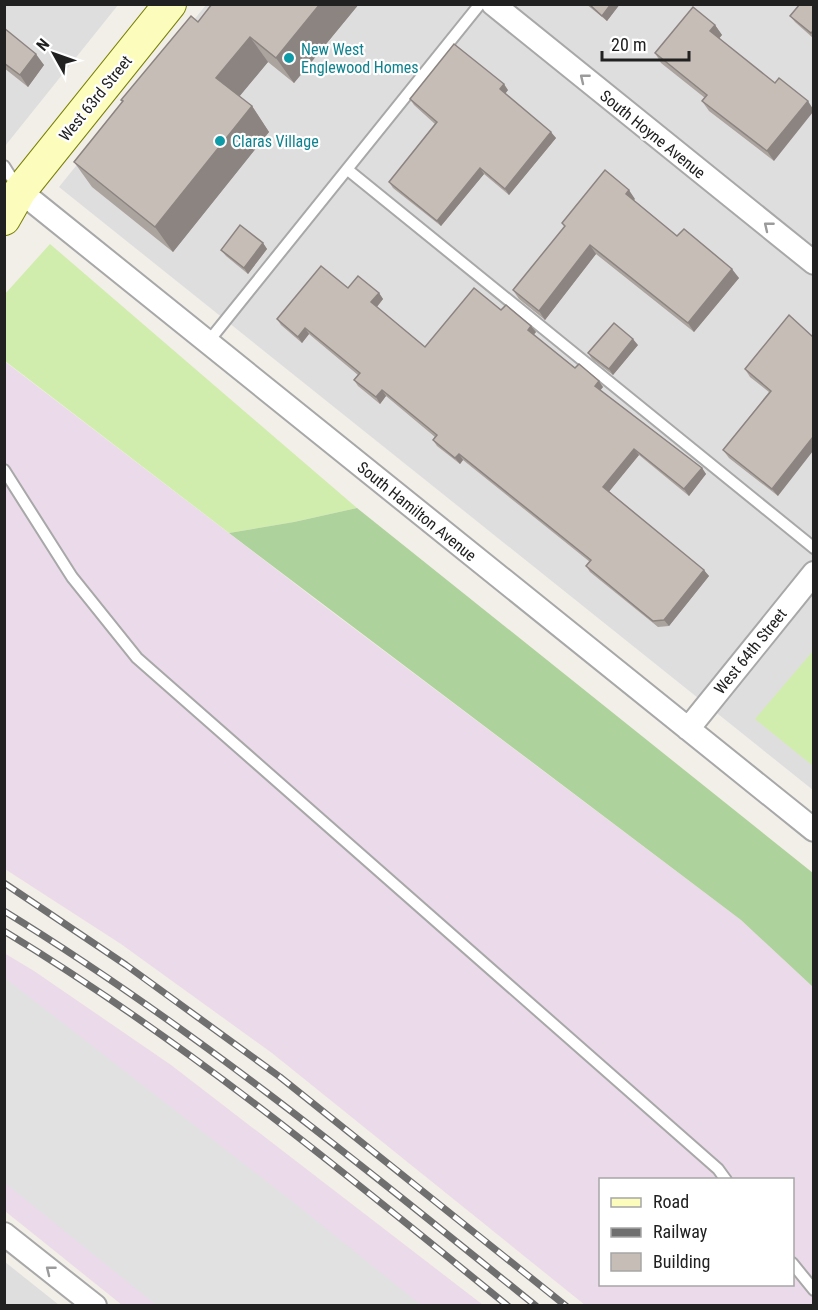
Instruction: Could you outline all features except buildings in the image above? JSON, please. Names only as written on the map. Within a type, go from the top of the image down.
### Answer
[{"type":"main road","name":"West 63rd Street","points":[[4,219],[10,187],[170,4]]},
{"type":"street","name":"South Hoyne Avenue","points":[[493,4],[813,263]]},
{"type":"street","name":"South Hamilton Avenue","points":[[10,187],[208,342],[813,831]]},
{"type":"street","name":"West 64th Street","points":[[688,729],[813,573]]},
{"type":"street","points":[[4,1234],[95,1305]]},
{"type":"lane","points":[[208,342],[480,4]]},
{"type":"lane","points":[[348,170],[813,548]]},
{"type":"lane","points":[[4,470],[72,577],[137,658],[718,1169],[725,1178]]},
{"type":"lane","points":[[794,1266],[813,1290]]},
{"type":"shaded area","points":[[5,5],[118,5],[5,146]]},
{"type":"shaded area","points":[[206,5],[813,5],[813,790],[59,187]]},
{"type":"shaded area","points":[[4,361],[320,603],[741,920],[813,987],[813,1305],[585,1305],[272,1053],[121,944],[5,869]]},
{"type":"shaded area","points":[[4,953],[171,1065],[483,1305],[122,1305],[5,1211]]},
{"type":"shaded area","points":[[5,978],[297,1205],[421,1305],[156,1305],[5,1183]]},
{"type":"shaded area","points":[[5,1262],[59,1305],[5,1305]]},
{"type":"green space","points":[[50,244],[357,508],[229,533],[5,361],[5,294]]},
{"type":"green space","points":[[357,508],[813,873],[813,987],[741,920],[229,533]]},
{"type":"green space","points":[[813,651],[813,766],[755,719]]},
{"type":"railway","points":[[4,883],[126,965],[280,1077],[566,1306]]},
{"type":"railway","points":[[4,911],[143,1002],[210,1050],[407,1202],[536,1306]]},
{"type":"railway","points":[[4,931],[71,973],[200,1063],[325,1158],[508,1306]]},
{"type":"place","name":"New West Englewood Homes","points":[[289,58]]},
{"type":"place","name":"Claras Village","points":[[220,141]]}]
